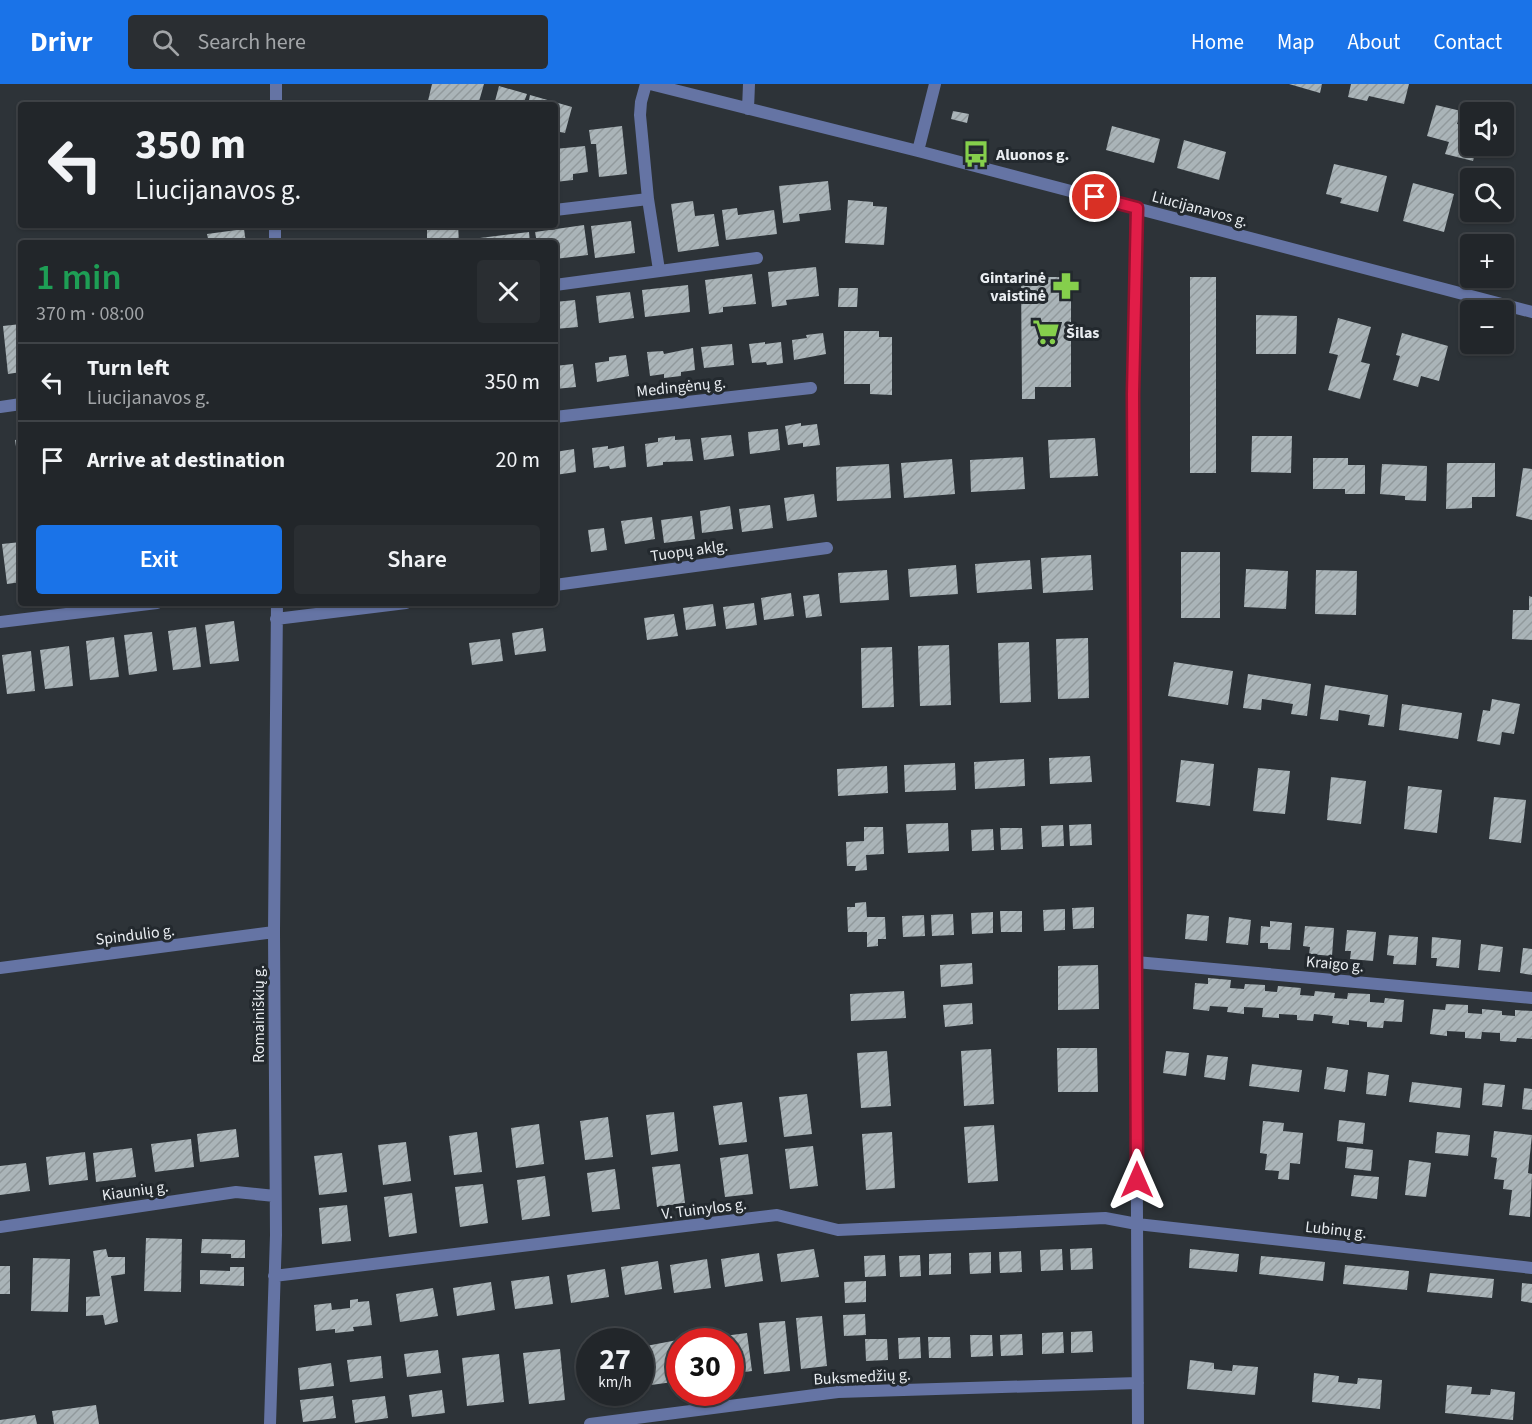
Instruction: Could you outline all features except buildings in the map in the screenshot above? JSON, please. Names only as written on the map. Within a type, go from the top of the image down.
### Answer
[{"type":"street","points":[[276,84],[276,102]]},
{"type":"street","points":[[646,84],[640,115],[648,199],[659,270]]},
{"type":"street","name":"Liucijanavos g.","points":[[651,84],[918,151],[1532,312]]},
{"type":"street","points":[[748,109],[750,84]]},
{"type":"street","points":[[918,151],[935,84]]},
{"type":"street","points":[[558,210],[648,199]]},
{"type":"street","points":[[1137,208],[1133,394],[1138,1424]]},
{"type":"street","points":[[558,285],[757,258]]},
{"type":"street","name":"Medingėnų g.","points":[[558,417],[811,388]]},
{"type":"street","points":[[0,407],[18,404]]},
{"type":"street","name":"Tuopų aklg.","points":[[558,585],[827,548]]},
{"type":"street","points":[[0,622],[133,606]]},
{"type":"street","name":"Romainiškių g.","points":[[270,1424],[275,1196],[274,932],[277,606]]},
{"type":"street","points":[[276,619],[382,606]]},
{"type":"street","name":"Spindulio g.","points":[[0,968],[274,932]]},
{"type":"street","name":"Kraigo g.","points":[[1136,962],[1532,998]]},
{"type":"street","name":"Kiaunių g.","points":[[0,1227],[236,1192],[275,1196]]},
{"type":"street","name":"V. Tuinylos g.","points":[[274,1276],[777,1215],[838,1230],[1105,1218],[1137,1224]]},
{"type":"street","name":"Lubinų g.","points":[[1137,1224],[1532,1268]]},
{"type":"street","name":"Buksmedžių g.","points":[[590,1424],[838,1392],[1138,1383]]},
{"type":"place","name":"Aluonos g.","points":[[976,154]]},
{"type":"place","name":"Gintarinė vaistinė","points":[[1066,286]]},
{"type":"place","name":"Šilas","points":[[1046,332]]},
{"type":"route","points":[[1095,197],[1137,208],[1133,394],[1137,1180]]}]
